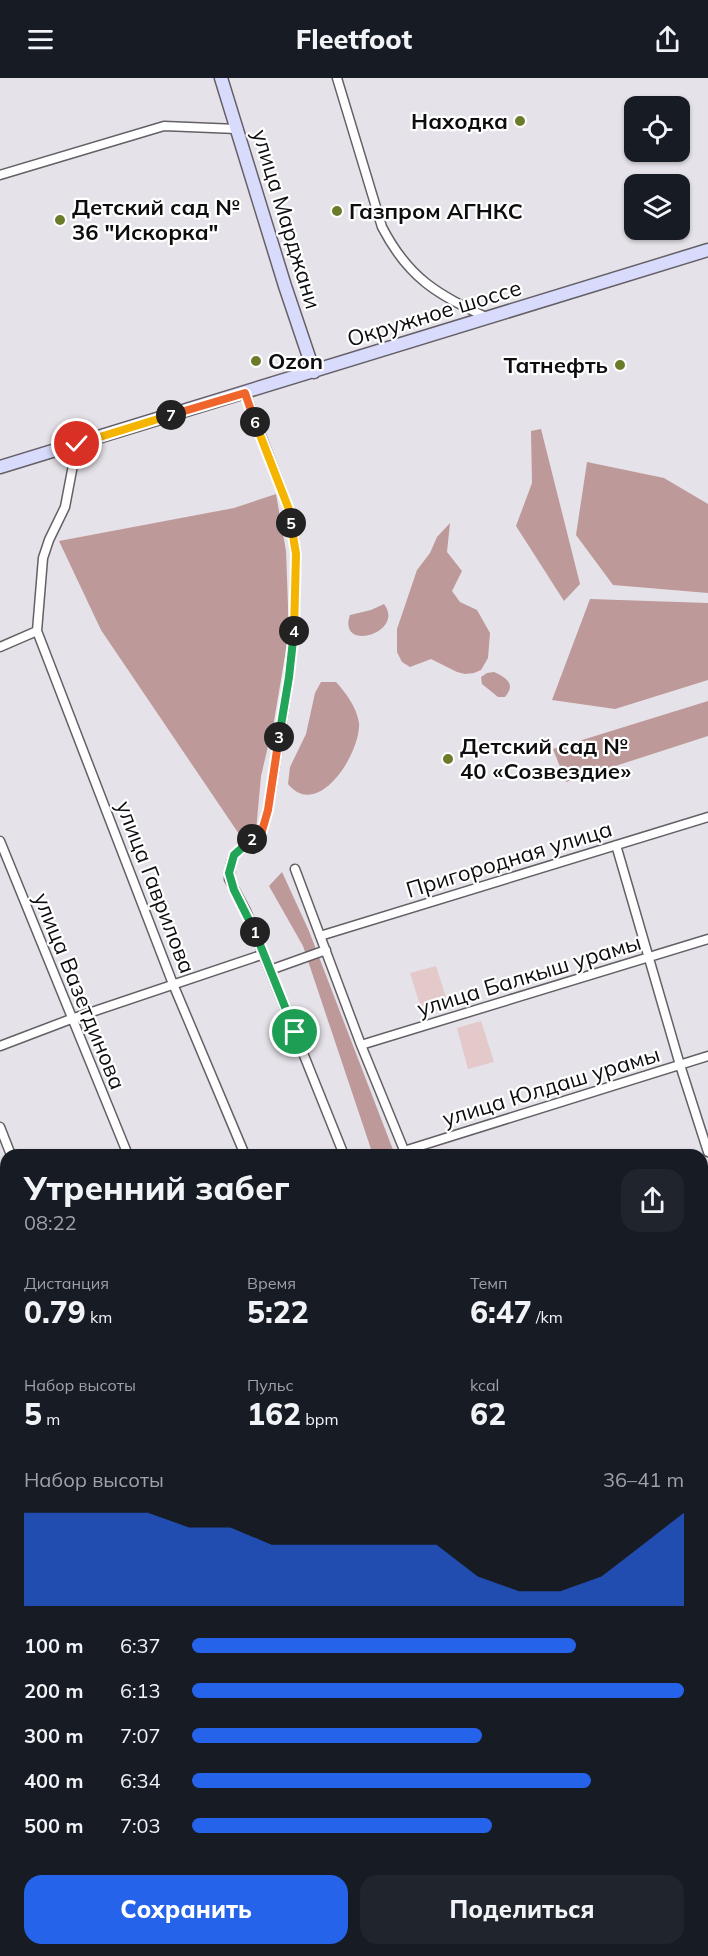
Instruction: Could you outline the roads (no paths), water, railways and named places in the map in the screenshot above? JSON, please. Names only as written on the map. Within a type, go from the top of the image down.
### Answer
[{"type":"street","name":"улица Марджани","points":[[221,78],[314,372]]},
{"type":"street","points":[[337,78],[382,227],[392,246],[420,279],[440,295],[489,318]]},
{"type":"street","points":[[0,175],[164,126],[237,129]]},
{"type":"street","name":"Окружное шоссе","points":[[0,467],[708,250]]},
{"type":"street","points":[[245,393],[290,512],[296,554],[294,629],[289,677],[268,810],[262,831],[234,855],[229,873],[343,1149]]},
{"type":"street","points":[[0,647],[37,631],[44,558],[49,540],[65,507],[77,444]]},
{"type":"street","name":"улица Гаврилова","points":[[37,631],[173,984],[242,1149]]},
{"type":"street","name":"Пригородная улица","points":[[320,936],[708,817]]},
{"type":"street","name":"улица Вазетдинова","points":[[0,841],[125,1149]]},
{"type":"street","points":[[616,845],[680,1065],[707,1149]]},
{"type":"street","points":[[295,869],[361,1045],[403,1149]]},
{"type":"street","name":"улица Балкыш урамы","points":[[361,1045],[708,939]]},
{"type":"street","points":[[270,970],[326,950]]},
{"type":"street","points":[[0,1046],[71,1019],[264,954]]},
{"type":"street","name":"улица Юлдаш урамы","points":[[418,1149],[708,1056]]},
{"type":"street","points":[[0,1127],[9,1149]]},
{"type":"place","name":"Находка","points":[[520,121]]},
{"type":"place","name":"Газпром АГНКС","points":[[337,211]]},
{"type":"place","name":"Детский сад № 36 \"Искорка\"","points":[[60,220]]},
{"type":"place","name":"Ozon","points":[[256,361]]},
{"type":"place","name":"Татнефть","points":[[620,365]]},
{"type":"place","name":"Детский сад № 40 «Созвездие»","points":[[448,759]]}]
